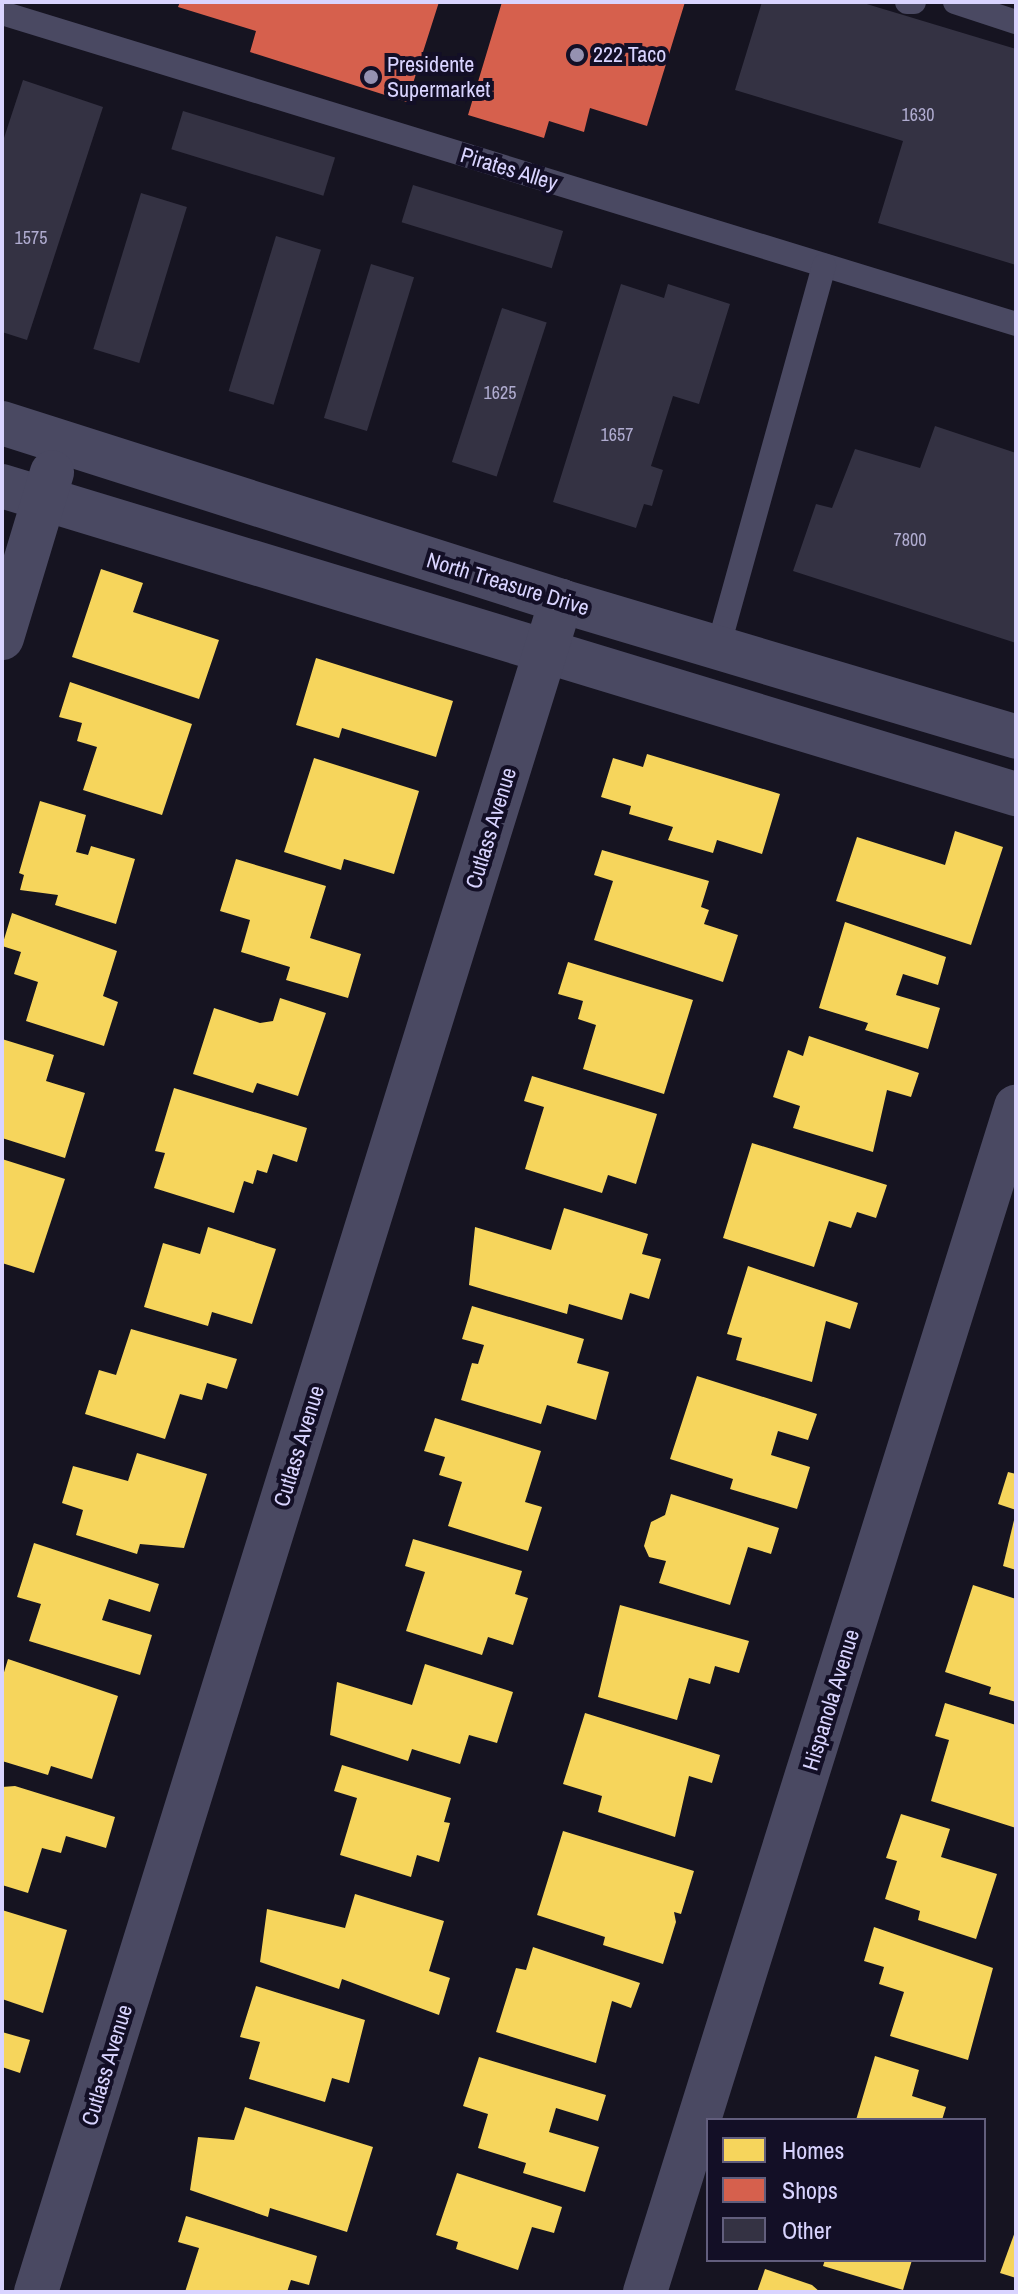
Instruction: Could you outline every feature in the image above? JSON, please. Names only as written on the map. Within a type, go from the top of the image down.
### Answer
[{"type":"street","name":"North Treasure Drive","points":[[2,423],[561,601],[1016,737]]},
{"type":"street","points":[[2,638],[61,442]]},
{"type":"street","points":[[2,486],[1016,794]]},
{"type":"street","name":"Cutlass Avenue","points":[[36,2292],[561,601]]},
{"type":"street","name":"Hispanola Avenue","points":[[645,2292],[1016,1107]]},
{"type":"lane","points":[[907,2],[914,2]]},
{"type":"lane","points":[[955,2],[1016,22]]},
{"type":"lane","name":"Pirates Alley","points":[[2,13],[1016,324]]},
{"type":"lane","points":[[718,648],[824,265]]},
{"type":"building: Homes","points":[[101,569],[143,583],[133,612],[219,640],[199,699],[72,657]]},
{"type":"building: Homes","points":[[316,658],[453,701],[436,757],[342,728],[339,738],[296,725]]},
{"type":"building: Homes","points":[[70,682],[192,724],[162,815],[83,790],[97,747],[77,741],[82,723],[59,717]]},
{"type":"building: Homes","points":[[647,754],[780,794],[762,854],[717,840],[713,853],[668,840],[673,827],[629,814],[631,806],[601,797],[613,758],[643,767]]},
{"type":"building: Homes","points":[[314,758],[419,791],[394,874],[344,859],[341,870],[284,852]]},
{"type":"building: Homes","points":[[40,801],[86,815],[76,852],[88,855],[91,846],[135,859],[116,924],[55,905],[58,895],[20,890],[24,875],[19,873]]},
{"type":"building: Homes","points":[[955,831],[1003,847],[971,945],[836,901],[857,837],[945,865]]},
{"type":"building: Homes","points":[[602,850],[709,881],[701,907],[709,910],[704,924],[738,935],[723,982],[594,940],[613,881],[594,875]]},
{"type":"building: Homes","points":[[236,859],[326,886],[310,938],[361,954],[348,998],[286,980],[290,967],[241,952],[250,920],[220,911]]},
{"type":"building: Homes","points":[[12,913],[117,951],[103,996],[118,1002],[104,1046],[26,1021],[38,982],[14,974],[21,952],[2,946]]},
{"type":"building: Homes","points":[[845,922],[946,957],[938,985],[903,974],[896,995],[940,1008],[928,1049],[865,1030],[868,1023],[819,1008]]},
{"type":"building: Homes","points":[[568,962],[693,1000],[664,1094],[583,1069],[596,1025],[578,1019],[583,1001],[558,994]]},
{"type":"building: Homes","points":[[280,998],[326,1013],[298,1096],[257,1083],[253,1093],[193,1074],[214,1008],[260,1023],[273,1021]]},
{"type":"building: Homes","points":[[809,1036],[919,1073],[911,1097],[887,1090],[873,1152],[793,1128],[800,1106],[773,1097],[788,1050],[803,1056]]},
{"type":"building: Homes","points":[[2,1039],[54,1055],[46,1081],[85,1093],[65,1158],[2,1138]]},
{"type":"building: Homes","points":[[532,1076],[657,1114],[636,1184],[608,1175],[602,1193],[525,1169],[544,1107],[524,1101]]},
{"type":"building: Homes","points":[[174,1088],[307,1128],[297,1162],[273,1154],[267,1173],[257,1170],[253,1184],[244,1181],[234,1213],[154,1188],[165,1153],[155,1151]]},
{"type":"building: Homes","points":[[752,1143],[887,1185],[876,1218],[857,1212],[851,1228],[829,1221],[814,1267],[723,1238]]},
{"type":"building: Homes","points":[[2,1159],[65,1179],[34,1273],[2,1263]]},
{"type":"building: Homes","points":[[564,1208],[648,1234],[642,1254],[661,1259],[649,1299],[630,1293],[622,1320],[569,1304],[567,1314],[469,1285],[475,1227],[551,1250]]},
{"type":"building: Homes","points":[[208,1227],[276,1249],[252,1324],[212,1312],[208,1326],[144,1307],[163,1243],[200,1254]]},
{"type":"building: Homes","points":[[748,1266],[858,1303],[850,1329],[826,1321],[812,1382],[736,1360],[742,1338],[727,1334]]},
{"type":"building: Homes","points":[[472,1306],[584,1339],[577,1363],[609,1372],[596,1420],[547,1405],[541,1424],[461,1400],[472,1363],[478,1364],[484,1345],[462,1339]]},
{"type":"building: Homes","points":[[131,1329],[237,1359],[227,1389],[207,1383],[202,1400],[180,1394],[165,1439],[85,1414],[99,1370],[116,1375]]},
{"type":"building: Homes","points":[[697,1376],[817,1414],[808,1440],[778,1431],[771,1455],[810,1467],[797,1509],[730,1489],[733,1479],[670,1459]]},
{"type":"building: Homes","points":[[435,1418],[541,1451],[525,1502],[542,1507],[528,1551],[448,1526],[462,1482],[439,1475],[445,1457],[424,1451]]},
{"type":"building: Homes","points":[[137,1453],[207,1474],[184,1548],[140,1544],[137,1554],[76,1535],[83,1510],[62,1503],[73,1466],[128,1481]]},
{"type":"building: Homes","points":[[1008,1472],[1016,1474],[1016,1510],[998,1504]]},
{"type":"building: Homes","points":[[671,1494],[779,1528],[771,1554],[748,1547],[730,1605],[659,1583],[666,1561],[649,1557],[644,1546],[651,1522],[665,1515]]},
{"type":"building: Homes","points":[[1016,1516],[1016,1570],[1003,1566]]},
{"type":"building: Homes","points":[[413,1539],[522,1571],[515,1594],[528,1598],[513,1645],[488,1637],[482,1655],[406,1631],[425,1572],[405,1566]]},
{"type":"building: Homes","points":[[34,1543],[159,1584],[150,1612],[109,1599],[102,1620],[152,1635],[140,1675],[29,1641],[41,1604],[17,1597]]},
{"type":"building: Homes","points":[[973,1585],[1016,1599],[1016,1702],[989,1694],[991,1687],[945,1672]]},
{"type":"building: Homes","points":[[620,1605],[749,1641],[739,1673],[715,1666],[710,1684],[689,1678],[677,1720],[598,1697]]},
{"type":"building: Homes","points":[[8,1659],[118,1696],[92,1779],[51,1766],[48,1775],[2,1761],[2,1679]]},
{"type":"building: Homes","points":[[425,1664],[513,1692],[497,1743],[469,1735],[460,1764],[412,1749],[408,1761],[330,1735],[337,1682],[412,1705]]},
{"type":"building: Homes","points":[[945,1703],[1016,1725],[1016,1828],[931,1801],[949,1740],[935,1736]]},
{"type":"building: Homes","points":[[585,1713],[720,1755],[712,1783],[689,1776],[675,1837],[598,1812],[602,1796],[563,1784]]},
{"type":"building: Homes","points":[[342,1765],[451,1798],[444,1822],[450,1823],[439,1862],[417,1855],[411,1877],[340,1855],[357,1798],[334,1791]]},
{"type":"building: Homes","points":[[15,1786],[115,1817],[106,1848],[66,1836],[61,1853],[42,1848],[28,1893],[2,1885],[2,1787]]},
{"type":"building: Homes","points":[[901,1814],[950,1829],[941,1857],[997,1874],[976,1939],[918,1920],[920,1911],[885,1899],[897,1861],[886,1858]]},
{"type":"building: Homes","points":[[563,1831],[694,1871],[681,1914],[674,1912],[676,1922],[663,1964],[603,1945],[605,1937],[537,1915]]},
{"type":"building: Homes","points":[[355,1894],[444,1921],[429,1971],[450,1978],[439,2015],[342,1979],[339,1989],[260,1962],[267,1909],[345,1928]]},
{"type":"building: Homes","points":[[2,1910],[67,1930],[43,2013],[2,1999]]},
{"type":"building: Homes","points":[[874,1927],[993,1968],[968,2060],[890,2036],[904,1992],[879,1984],[884,1967],[864,1961]]},
{"type":"building: Homes","points":[[533,1947],[640,1983],[631,2008],[612,2001],[596,2063],[496,2032],[516,1968],[526,1970]]},
{"type":"building: Homes","points":[[256,1986],[365,2020],[349,2083],[332,2078],[325,2102],[249,2079],[260,2042],[240,2037]]},
{"type":"building: Homes","points":[[2,2032],[30,2040],[20,2073],[2,2067]]},
{"type":"building: Homes","points":[[875,2056],[919,2070],[912,2096],[946,2107],[943,2118],[857,2118]]},
{"type":"building: Homes","points":[[479,2057],[606,2095],[598,2121],[556,2108],[549,2132],[599,2147],[585,2192],[523,2173],[526,2163],[478,2148],[488,2114],[463,2106]]},
{"type":"building: Homes","points":[[245,2107],[373,2147],[347,2232],[270,2208],[268,2217],[190,2190],[198,2137],[234,2140]]},
{"type":"building: Homes","points":[[457,2173],[562,2207],[554,2233],[532,2227],[518,2270],[456,2249],[458,2242],[436,2235]]},
{"type":"building: Homes","points":[[186,2216],[317,2256],[309,2285],[291,2280],[287,2292],[185,2292],[199,2248],[178,2242]]},
{"type":"building: Homes","points":[[1016,2229],[1016,2278],[1000,2273]]},
{"type":"building: Homes","points":[[824,2262],[911,2262],[903,2290],[823,2266]]},
{"type":"building: Homes","points":[[765,2269],[812,2285],[820,2292],[757,2292]]},
{"type":"building: Shops","name":"Presidente Supermarket","points":[[180,2],[439,2],[407,102],[250,52],[256,31],[178,7]]},
{"type":"building: Shops","name":"222 Taco","points":[[502,2],[685,2],[647,126],[590,108],[584,132],[549,121],[544,138],[468,115]]},
{"type":"building: Other","points":[[762,2],[860,2],[1016,49],[1016,265],[878,223],[903,141],[735,90]]},
{"type":"building: Other","points":[[23,80],[103,107],[27,340],[2,332],[2,144]]},
{"type":"building: Other","points":[[183,111],[335,157],[323,196],[171,149]]},
{"type":"building: Other","points":[[413,185],[563,231],[552,268],[402,222]]},
{"type":"building: Other","points":[[141,193],[187,207],[139,363],[93,349]]},
{"type":"building: Other","points":[[276,236],[321,250],[274,405],[229,391]]},
{"type":"building: Other","points":[[371,264],[414,277],[367,431],[324,418]]},
{"type":"building: Other","points":[[621,284],[664,298],[668,284],[730,304],[699,404],[673,396],[651,466],[663,470],[652,506],[644,504],[636,528],[553,502]]},
{"type":"building: Other","points":[[502,308],[547,323],[497,477],[452,462]]},
{"type":"building: Other","points":[[935,426],[1016,453],[1016,643],[793,571],[816,504],[832,508],[855,449],[920,468]]},
{"type":"place","name":"222 Taco","points":[[577,55]]},
{"type":"place","name":"Presidente Supermarket","points":[[371,77]]}]
